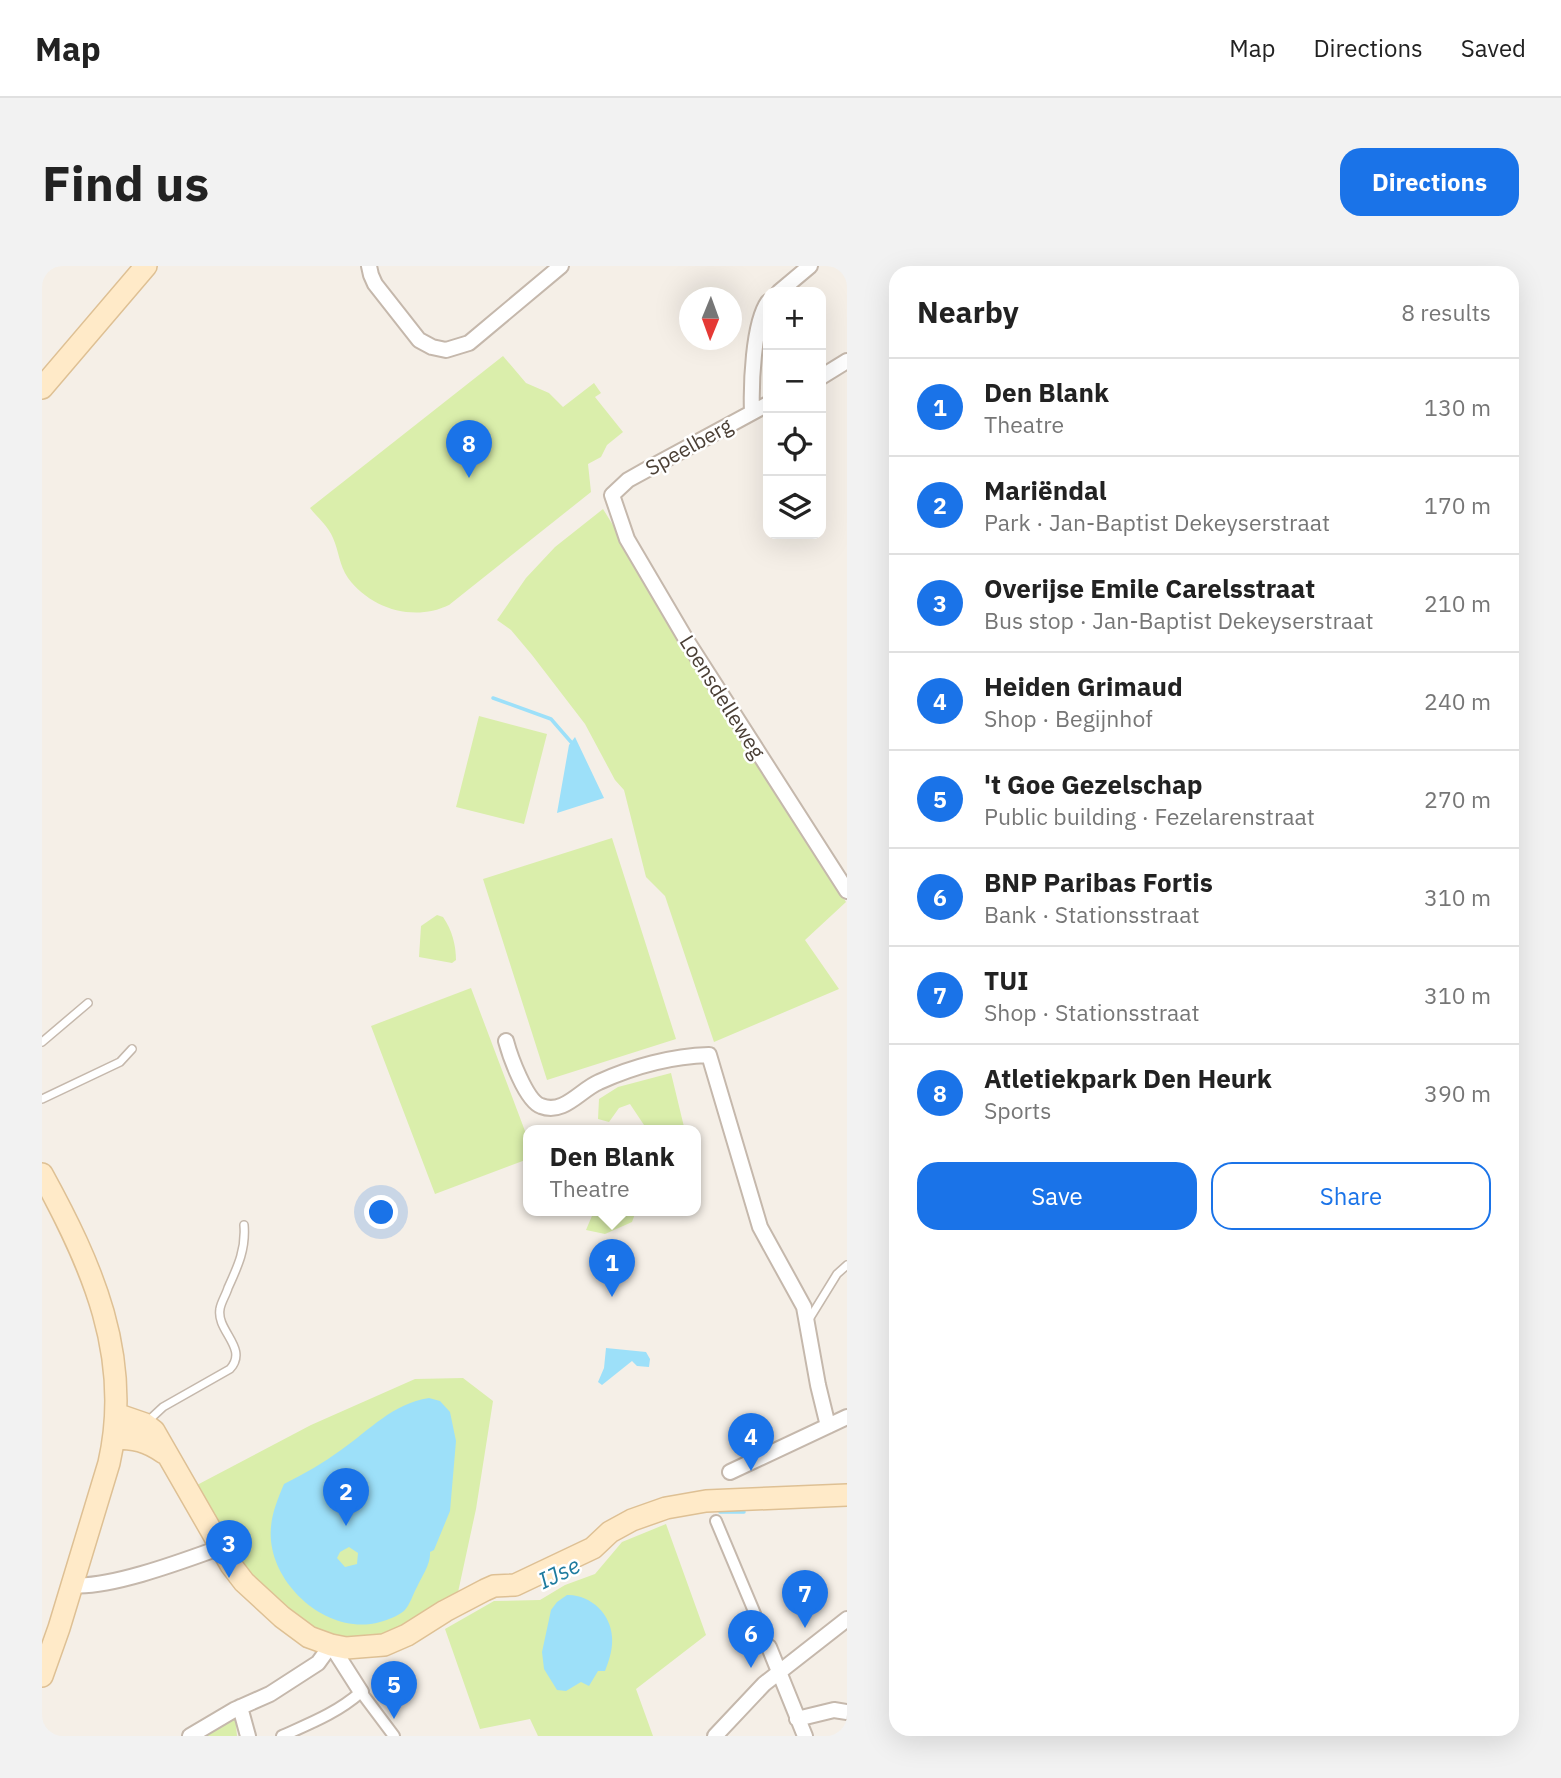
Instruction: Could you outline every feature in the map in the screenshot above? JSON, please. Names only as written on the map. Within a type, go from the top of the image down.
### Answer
[{"type":"main road","points":[[42,388],[146,266]]},
{"type":"main road","points":[[42,1174],[97,1290],[105,1315],[117,1377],[117,1414],[109,1463],[42,1676]]},
{"type":"main road","points":[[117,1414],[145,1424],[160,1440],[219,1548],[244,1581],[298,1630],[331,1645],[360,1648],[396,1641],[485,1590],[494,1586],[514,1585],[593,1548],[610,1532],[632,1520],[693,1497],[847,1495]]},
{"type":"main road","points":[[114,1438],[139,1439],[166,1454]]},
{"type":"street","points":[[369,266],[375,284],[419,340],[432,347],[446,349],[469,343],[561,266]]},
{"type":"street","points":[[785,287],[810,266]]},
{"type":"street","points":[[752,412],[751,393],[759,323],[763,314]]},
{"type":"street","points":[[826,374],[847,361]]},
{"type":"street","name":"Speelberg","points":[[612,495],[628,480],[763,406]]},
{"type":"street","name":"Loensdelleweg","points":[[612,495],[627,539],[687,642],[846,885]]},
{"type":"street","points":[[506,1041],[532,1100],[544,1108],[566,1104],[599,1082],[668,1059],[687,1055],[709,1055],[760,1227],[800,1297],[828,1426]]},
{"type":"street","points":[[730,1472],[847,1417]]},
{"type":"street","points":[[716,1521],[805,1736]]},
{"type":"street","points":[[72,1585],[94,1586],[185,1561],[219,1548]]},
{"type":"street","points":[[715,1736],[764,1684],[847,1619]]},
{"type":"street","points":[[190,1736],[240,1707],[270,1694],[318,1663],[331,1645],[394,1736]]},
{"type":"street","points":[[282,1736],[342,1709],[361,1692]]},
{"type":"street","points":[[240,1707],[248,1736]]},
{"type":"street","points":[[797,1719],[834,1710],[847,1712]]},
{"type":"lane","points":[[42,1042],[88,1003]]},
{"type":"lane","points":[[42,1099],[120,1062],[132,1049]]},
{"type":"lane","points":[[145,1424],[163,1407],[236,1363],[237,1353],[220,1314],[220,1307],[244,1252],[244,1225]]},
{"type":"lane","points":[[807,1321],[837,1274],[847,1265]]},
{"type":"green space","points":[[503,356],[526,383],[549,393],[563,407],[594,383],[601,393],[595,397],[623,432],[607,445],[601,457],[588,464],[591,492],[449,605],[436,610],[408,612],[381,605],[358,589],[348,578],[331,534],[310,508]]},
{"type":"green space","points":[[603,509],[846,902],[805,940],[839,989],[714,1042],[665,896],[646,877],[624,790],[615,780],[585,724],[511,630],[497,620],[526,578],[555,547]]},
{"type":"green space","points":[[479,716],[547,734],[524,824],[456,807]]},
{"type":"green space","points":[[612,838],[676,1039],[547,1080],[483,879]]},
{"type":"green space","points":[[437,915],[443,917],[453,938],[456,960],[452,963],[419,957],[421,926]]},
{"type":"green space","points":[[471,988],[523,1126],[523,1161],[435,1194],[371,1026]]},
{"type":"green space","points":[[671,1073],[684,1125],[644,1125],[630,1104],[619,1108],[609,1122],[598,1119],[599,1099],[618,1087]]},
{"type":"green space","points":[[592,1216],[634,1216],[632,1222],[605,1234],[586,1230]]},
{"type":"green space","points":[[463,1378],[493,1401],[476,1509],[457,1597],[398,1633],[363,1639],[345,1639],[329,1634],[295,1614],[263,1586],[237,1556],[197,1485],[311,1425],[415,1379]]},
{"type":"green space","points":[[666,1524],[706,1635],[636,1689],[653,1736],[538,1736],[530,1719],[480,1729],[445,1629],[494,1601],[540,1600],[565,1585],[595,1574],[622,1542]]},
{"type":"green space","points":[[235,1715],[237,1736],[197,1736]]},
{"type":"water","points":[[575,737],[604,798],[557,813],[569,745]]},
{"type":"water","points":[[606,1348],[646,1352],[650,1359],[649,1367],[637,1366],[632,1361],[602,1385],[598,1382],[604,1368]]},
{"type":"water","points":[[429,1398],[440,1401],[450,1412],[456,1441],[450,1511],[434,1550],[430,1552],[426,1570],[404,1611],[380,1622],[361,1625],[343,1622],[309,1605],[283,1576],[271,1541],[276,1505],[284,1484],[327,1459],[382,1418],[416,1401]],"holes":[[[349,1547],[358,1553],[357,1564],[345,1567],[337,1558],[340,1552]]]},
{"type":"water","points":[[567,1595],[584,1598],[598,1607],[608,1621],[612,1641],[605,1671],[598,1671],[589,1686],[581,1682],[566,1691],[557,1690],[544,1669],[542,1652],[551,1610]]},
{"type":"waterway","points":[[493,698],[551,719],[571,742]]},
{"type":"waterway","name":"IJse","points":[[720,1512],[744,1512]]},
{"type":"place","name":"Atletiekpark Den Heurk","points":[[469,478]]},
{"type":"place","name":"Den Blank","points":[[612,1297]]},
{"type":"place","name":"Heiden Grimaud","points":[[751,1471]]},
{"type":"place","name":"Mariëndal","points":[[346,1526]]},
{"type":"place","name":"Overijse Emile Carelsstraat","points":[[229,1578]]},
{"type":"place","name":"TUI","points":[[805,1628]]},
{"type":"place","name":"BNP Paribas Fortis","points":[[751,1668]]},
{"type":"place","name":"'t Goe Gezelschap","points":[[394,1719]]}]
